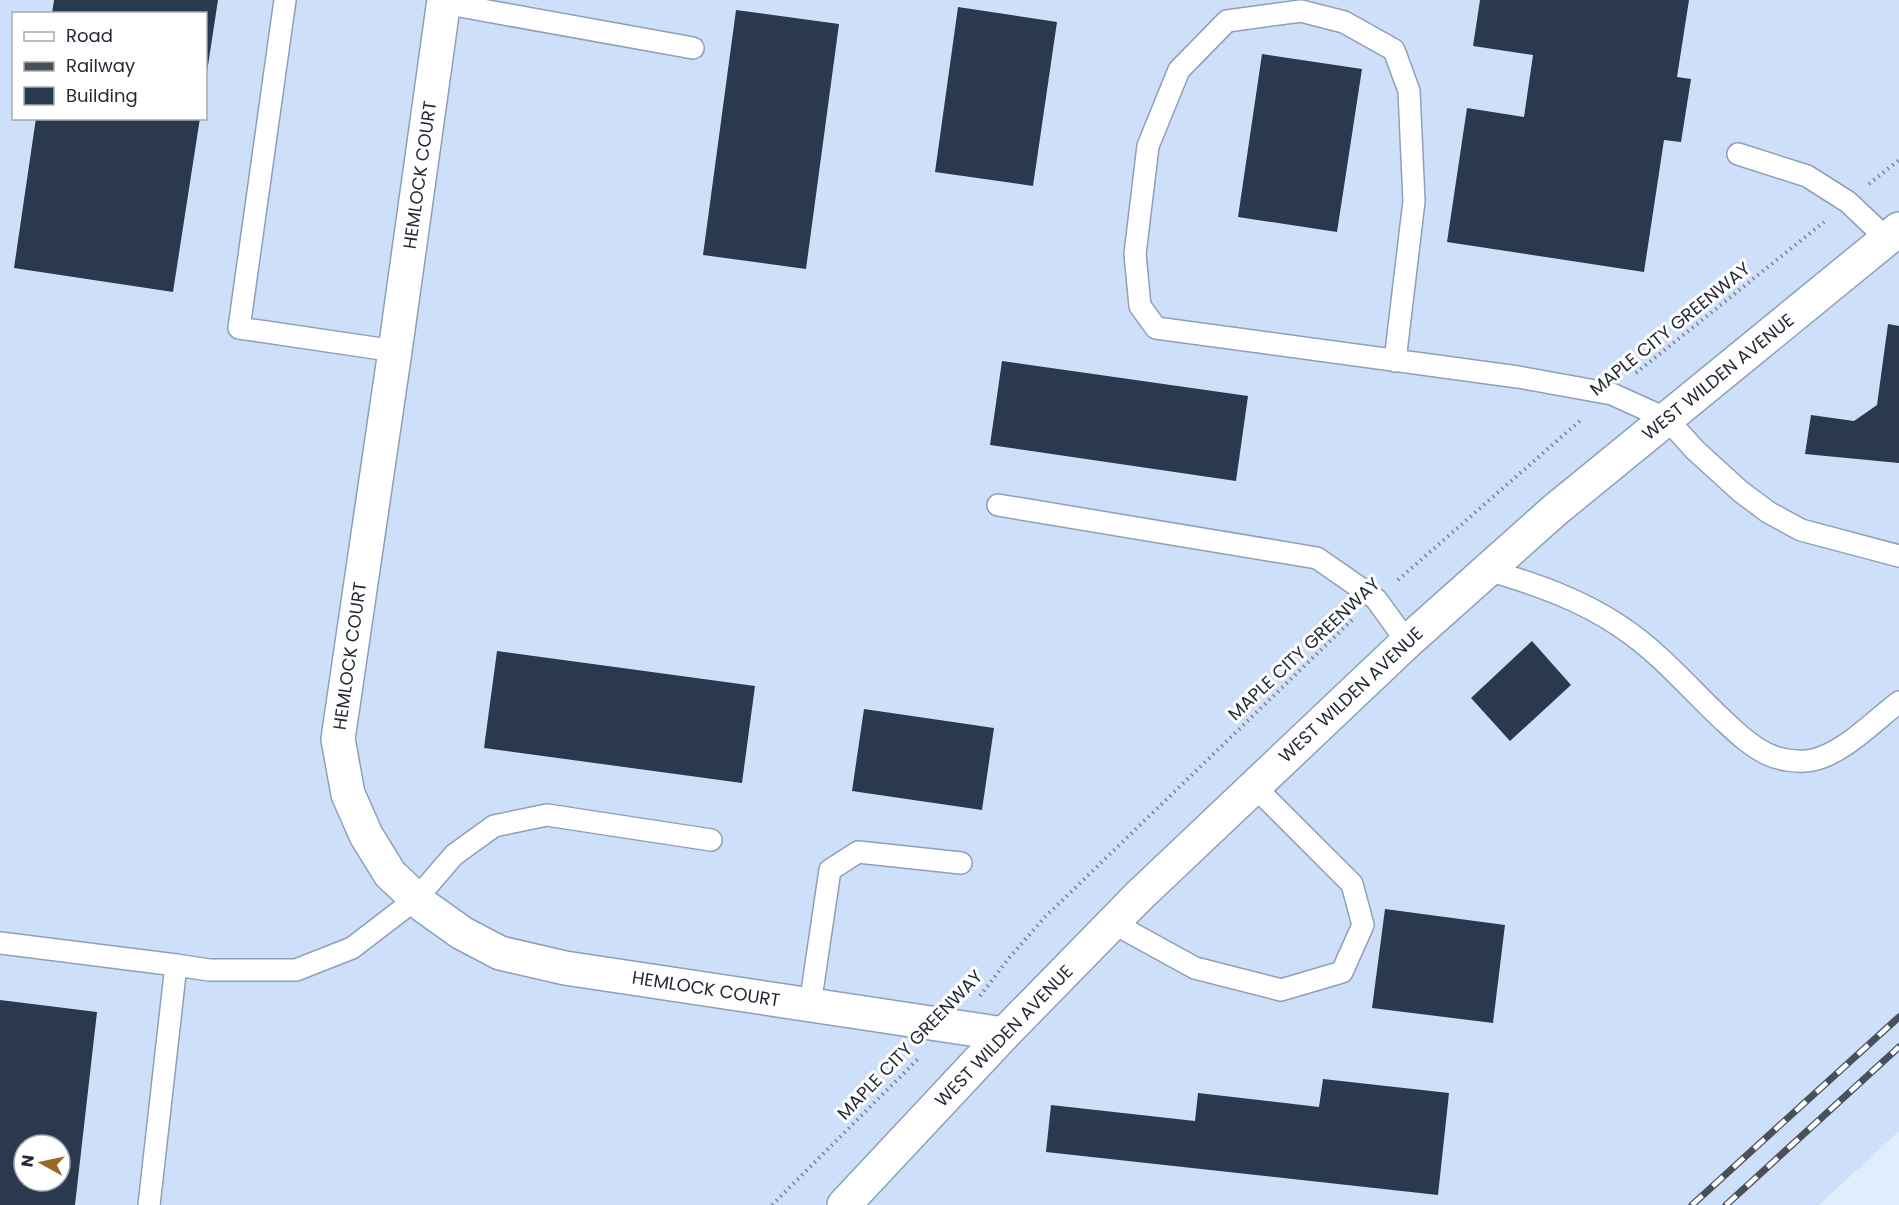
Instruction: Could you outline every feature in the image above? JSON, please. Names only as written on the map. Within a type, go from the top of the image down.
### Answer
[{"type":"street","name":"HEMLOCK COURT","points":[[444,2],[338,739],[348,794],[366,835],[390,874],[416,899],[462,933],[500,953],[565,968],[1004,1035]]},
{"type":"street","name":"WEST WILDEN AVENUE","points":[[844,1205],[1113,923],[1407,642],[1555,510],[1893,234]]},
{"type":"lane","points":[[285,0],[239,328],[395,351]]},
{"type":"lane","points":[[444,2],[693,48]]},
{"type":"lane","points":[[1395,361],[1414,201],[1409,91],[1394,50],[1344,22],[1301,10],[1227,21],[1179,70],[1148,146],[1135,254],[1140,306],[1156,328],[1395,361],[1518,377],[1612,394],[1667,419],[1695,450],[1740,491],[1768,512],[1801,530],[1886,555],[1899,556]]},
{"type":"lane","points":[[1738,154],[1807,176],[1893,234]]},
{"type":"lane","points":[[998,505],[1317,558],[1376,599],[1407,642]]},
{"type":"lane","points":[[1488,570],[1538,585],[1578,601],[1623,627],[1662,659],[1745,741],[1767,754],[1788,761],[1812,761],[1834,753],[1899,702]]},
{"type":"lane","points":[[1113,923],[1195,968],[1281,990],[1342,972],[1363,925],[1352,884],[1254,786]]},
{"type":"lane","points":[[0,944],[209,970],[296,970],[352,948],[416,899],[454,855],[494,826],[547,815],[711,840]]},
{"type":"lane","points":[[810,1005],[830,870],[858,852],[961,862]]},
{"type":"lane","points":[[149,1205],[176,965]]},
{"type":"path","name":"MAPLE CITY GREENWAY","points":[[772,1205],[981,996],[1009,958],[1045,917],[1376,599],[1612,394],[1899,160]]},
{"type":"shaded area","points":[[0,0],[1899,0],[1899,1131],[1819,1205],[0,1205]]},
{"type":"building","points":[[54,0],[218,0],[207,72],[207,12],[52,12]]},
{"type":"building","points":[[1480,0],[1689,0],[1677,77],[1691,79],[1681,142],[1664,140],[1644,272],[1447,242],[1467,108],[1524,117],[1533,55],[1473,46]]},
{"type":"building","points":[[958,7],[1057,22],[1033,186],[935,172]]},
{"type":"building","points":[[736,10],[839,24],[806,269],[703,255]]},
{"type":"building","points":[[1262,54],[1362,69],[1337,232],[1238,217]]},
{"type":"building","points":[[36,120],[200,120],[173,292],[14,268]]},
{"type":"building","points":[[1888,324],[1899,326],[1899,463],[1805,454],[1811,415],[1854,421],[1877,405]]},
{"type":"building","points":[[1002,361],[1248,396],[1236,481],[990,445]]},
{"type":"building","points":[[1532,641],[1571,685],[1510,741],[1471,698]]},
{"type":"building","points":[[497,651],[755,686],[742,783],[484,748]]},
{"type":"building","points":[[864,709],[994,728],[982,810],[852,791]]},
{"type":"building","points":[[1385,909],[1505,925],[1493,1023],[1372,1008]]},
{"type":"building","points":[[0,1000],[97,1012],[75,1205],[0,1205]]},
{"type":"building","points":[[1323,1079],[1449,1093],[1438,1195],[1046,1152],[1051,1105],[1195,1121],[1198,1093],[1319,1107]]},
{"type":"railway","points":[[1692,1205],[1899,1017]]},
{"type":"railway","points":[[1726,1205],[1899,1047]]}]
